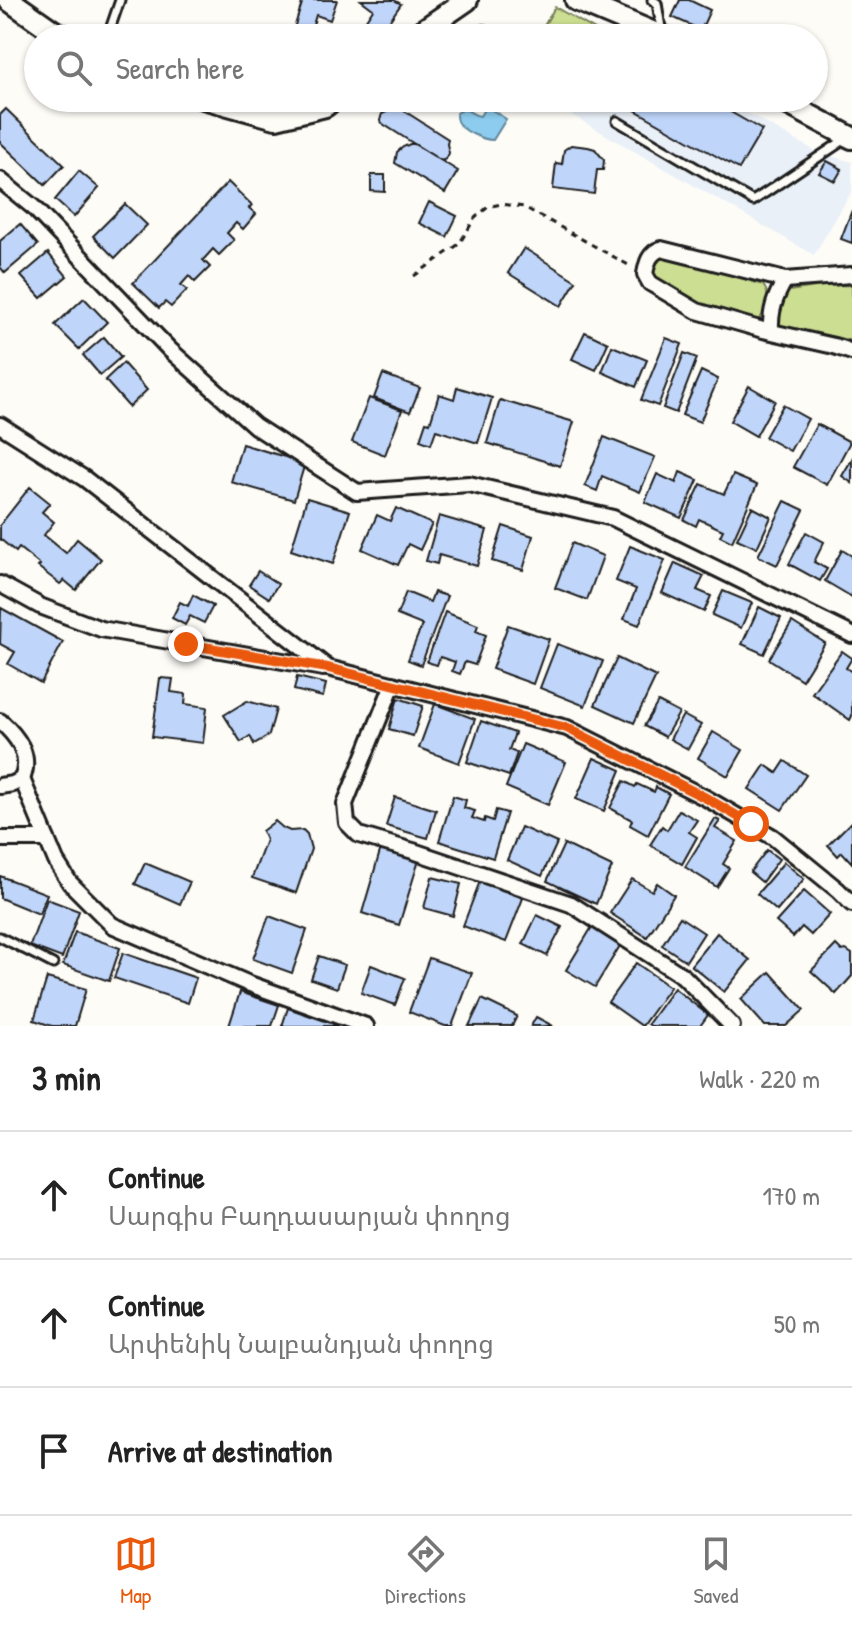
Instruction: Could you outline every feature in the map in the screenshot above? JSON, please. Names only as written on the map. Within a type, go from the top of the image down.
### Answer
[{"type":"main road","points":[[9,0],[43,24]]},
{"type":"main road","points":[[432,24],[467,0]]},
{"type":"main road","points":[[576,0],[633,24]]},
{"type":"main road","points":[[254,112],[276,118],[300,112]]},
{"type":"main road","points":[[803,112],[850,138]]},
{"type":"street","points":[[0,180],[33,207],[170,350],[255,426],[357,492],[469,484],[613,518],[852,635]]},
{"type":"street","points":[[852,275],[785,280],[667,249],[655,251],[645,274],[650,283],[697,311],[852,352]]},
{"type":"street","points":[[771,331],[776,294],[785,280]]},
{"type":"street","points":[[0,425],[85,479],[328,668]]},
{"type":"street","points":[[0,584],[40,606],[101,629],[328,668],[567,728],[706,798],[773,837],[852,904]]},
{"type":"street","points":[[393,684],[345,804],[347,823],[359,835],[571,904],[683,976],[732,1026]]},
{"type":"street","points":[[0,721],[21,744],[25,763],[22,779],[0,786]]},
{"type":"street","points":[[22,779],[56,861],[70,883],[112,925],[247,983],[366,1026]]},
{"type":"street","points":[[0,839],[47,839]]},
{"type":"lane","points":[[112,24],[120,0]]},
{"type":"lane","points":[[652,0],[657,3],[661,24]]},
{"type":"lane","points":[[617,121],[753,201],[824,152],[850,138]]},
{"type":"lane","points":[[0,937],[53,964]]},
{"type":"path","points":[[414,276],[459,244],[475,218],[488,207],[501,204],[524,207],[645,274]]},
{"type":"shaded area","points":[[566,112],[746,112],[817,152],[852,162],[852,191],[814,255]]},
{"type":"green space","points":[[555,7],[585,24],[545,24]]},
{"type":"green space","points":[[667,255],[763,285],[768,295],[766,310],[755,321],[690,302],[654,278],[656,264]]},
{"type":"green space","points":[[852,285],[852,343],[779,326],[780,307],[789,291]]},
{"type":"water","points":[[460,112],[480,116],[482,112],[495,112],[506,119],[493,140],[468,131],[456,119]]},
{"type":"building","points":[[303,0],[337,0],[330,20],[316,15],[313,24],[295,24]]},
{"type":"building","points":[[361,0],[394,0],[401,4],[387,24],[363,24],[373,9]]},
{"type":"building","points":[[680,0],[689,0],[710,10],[704,24],[688,24],[672,17]]},
{"type":"building","points":[[6,109],[64,165],[45,185],[0,142],[0,115]]},
{"type":"building","points":[[406,112],[448,139],[446,159],[441,161],[383,124],[380,120],[382,114]]},
{"type":"building","points":[[639,112],[730,112],[762,130],[739,169]]},
{"type":"building","points":[[410,144],[458,171],[445,193],[395,163],[397,152]]},
{"type":"building","points":[[571,145],[595,149],[604,160],[603,170],[597,170],[594,194],[553,189],[556,163],[562,164],[564,150]]},
{"type":"building","points":[[827,161],[842,169],[835,181],[819,173]]},
{"type":"building","points":[[79,171],[99,188],[74,217],[55,200]]},
{"type":"building","points":[[371,175],[385,175],[385,192],[371,191]]},
{"type":"building","points":[[228,182],[252,205],[249,208],[256,214],[243,229],[236,223],[227,233],[234,240],[219,255],[213,249],[203,260],[210,267],[195,282],[189,276],[181,285],[187,290],[171,307],[165,302],[159,308],[133,283]]},
{"type":"building","points":[[429,202],[457,216],[447,237],[419,223]]},
{"type":"building","points":[[125,204],[147,225],[115,258],[93,236]]},
{"type":"building","points":[[852,210],[852,243],[841,239]]},
{"type":"building","points":[[20,224],[38,245],[5,273],[0,267],[0,241]]},
{"type":"building","points":[[524,248],[576,281],[561,306],[508,273]]},
{"type":"building","points":[[48,253],[67,276],[41,298],[21,276]]},
{"type":"building","points":[[84,298],[107,322],[79,349],[55,325]]},
{"type":"building","points":[[585,332],[608,343],[596,370],[572,359]]},
{"type":"building","points":[[104,337],[121,357],[100,375],[83,355]]},
{"type":"building","points":[[666,338],[682,344],[658,406],[641,400]]},
{"type":"building","points":[[612,346],[647,360],[636,387],[602,372]]},
{"type":"building","points":[[684,353],[697,358],[676,413],[663,408]]},
{"type":"building","points":[[123,363],[147,390],[129,407],[105,380]]},
{"type":"building","points":[[701,371],[718,379],[700,422],[682,415]]},
{"type":"building","points":[[383,374],[420,388],[410,412],[374,398]]},
{"type":"building","points":[[749,386],[775,401],[756,436],[730,421]]},
{"type":"building","points":[[457,387],[492,398],[478,443],[436,430],[431,444],[420,440],[426,422],[430,423],[439,394],[454,399]]},
{"type":"building","points":[[369,398],[402,410],[385,455],[352,442]]},
{"type":"building","points":[[500,400],[574,422],[560,466],[487,443]]},
{"type":"building","points":[[783,405],[808,419],[790,451],[765,437]]},
{"type":"building","points":[[817,424],[850,442],[827,485],[793,467]]},
{"type":"building","points":[[604,437],[655,457],[640,492],[602,476],[597,491],[585,486]]},
{"type":"building","points":[[242,444],[305,463],[294,500],[231,482]]},
{"type":"building","points":[[852,459],[852,483],[842,476]]},
{"type":"building","points":[[680,472],[698,480],[681,518],[645,502],[657,474],[676,483]]},
{"type":"building","points":[[733,475],[757,485],[732,542],[720,536],[723,530],[699,519],[696,526],[684,520],[701,484],[724,494]]},
{"type":"building","points":[[30,487],[50,503],[42,512],[54,522],[44,535],[66,553],[77,539],[101,559],[76,590],[64,580],[60,584],[19,548],[16,552],[0,539],[0,525]]},
{"type":"building","points":[[307,498],[350,511],[333,564],[291,550]]},
{"type":"building","points":[[785,501],[804,510],[777,565],[758,556]]},
{"type":"building","points":[[752,507],[771,517],[757,548],[737,539]]},
{"type":"building","points":[[396,508],[432,524],[420,550],[408,544],[398,565],[362,549],[377,515],[390,521]]},
{"type":"building","points":[[439,516],[487,530],[477,566],[439,555],[437,564],[426,561]]},
{"type":"building","points":[[503,526],[533,536],[523,570],[492,561]]},
{"type":"building","points":[[806,532],[824,542],[814,562],[827,569],[820,581],[789,564]]},
{"type":"building","points":[[572,543],[603,556],[587,600],[555,588]]},
{"type":"building","points":[[630,546],[665,560],[639,625],[624,619],[636,589],[616,581]]},
{"type":"building","points":[[842,550],[852,556],[852,597],[825,581]]},
{"type":"building","points":[[675,563],[704,576],[697,590],[711,596],[704,612],[662,593]]},
{"type":"building","points":[[258,571],[278,584],[269,598],[249,585]]},
{"type":"building","points":[[723,591],[752,603],[741,628],[712,615]]},
{"type":"building","points":[[406,592],[430,602],[434,592],[447,596],[421,665],[408,660],[422,625],[397,615]]},
{"type":"building","points":[[193,595],[213,606],[204,623],[190,616],[185,625],[172,618],[180,602],[188,606]]},
{"type":"building","points":[[759,607],[781,618],[764,654],[742,644]]},
{"type":"building","points":[[1,608],[63,642],[41,683],[8,664],[15,652],[0,644]]},
{"type":"building","points":[[445,612],[478,625],[476,631],[486,635],[475,665],[465,662],[460,674],[452,671],[455,662],[440,657],[437,665],[427,662]]},
{"type":"building","points":[[792,622],[825,643],[802,680],[769,659]]},
{"type":"building","points":[[508,625],[549,639],[533,684],[492,669]]},
{"type":"building","points":[[557,644],[603,661],[585,706],[540,688]]},
{"type":"building","points":[[842,651],[852,658],[846,668],[852,672],[850,720],[812,693]]},
{"type":"building","points":[[617,658],[656,677],[634,723],[595,705]]},
{"type":"building","points":[[297,677],[326,684],[323,697],[294,690]]},
{"type":"building","points":[[160,678],[173,679],[171,692],[186,694],[185,704],[207,707],[203,743],[152,737]]},
{"type":"building","points":[[398,698],[423,706],[413,736],[389,729]]},
{"type":"building","points":[[247,701],[276,709],[269,735],[254,744],[250,736],[241,742],[224,715]]},
{"type":"building","points":[[658,702],[679,713],[665,737],[644,726]]},
{"type":"building","points":[[435,704],[475,719],[459,763],[419,748]]},
{"type":"building","points":[[683,715],[701,725],[688,749],[670,739]]},
{"type":"building","points":[[481,721],[515,733],[509,750],[517,753],[509,776],[467,762]]},
{"type":"building","points":[[713,732],[743,750],[728,776],[698,758]]},
{"type":"building","points":[[523,744],[566,762],[548,805],[506,787]]},
{"type":"building","points":[[594,758],[621,770],[604,811],[576,799]]},
{"type":"building","points":[[785,761],[806,775],[782,810],[749,789],[765,765],[777,773]]},
{"type":"building","points":[[624,781],[654,792],[656,787],[669,794],[648,835],[630,825],[632,820],[610,808]]},
{"type":"building","points":[[453,796],[466,800],[464,808],[475,811],[472,818],[484,822],[485,818],[493,821],[496,810],[507,813],[493,858],[439,841]]},
{"type":"building","points":[[395,797],[436,810],[428,838],[386,826]]},
{"type":"building","points":[[679,810],[697,820],[689,832],[697,837],[682,864],[650,845],[662,826],[667,830]]},
{"type":"building","points":[[715,819],[720,821],[715,828],[737,841],[723,864],[729,868],[717,887],[685,867]]},
{"type":"building","points":[[275,821],[290,831],[303,830],[307,834],[311,849],[296,893],[252,878],[266,840],[262,831]]},
{"type":"building","points":[[852,821],[852,863],[842,852],[838,856],[828,845]]},
{"type":"building","points":[[521,827],[557,843],[542,876],[507,860]]},
{"type":"building","points":[[564,844],[612,867],[596,904],[547,881]]},
{"type":"building","points":[[381,848],[419,860],[399,925],[362,913]]},
{"type":"building","points":[[767,850],[779,859],[762,882],[750,872]]},
{"type":"building","points":[[784,862],[804,879],[777,911],[757,894]]},
{"type":"building","points":[[145,863],[190,882],[180,904],[135,884]]},
{"type":"building","points":[[0,876],[47,894],[39,914],[0,898]]},
{"type":"building","points":[[432,877],[461,884],[453,916],[424,908]]},
{"type":"building","points":[[632,879],[652,891],[657,883],[674,895],[647,937],[610,913]]},
{"type":"building","points":[[480,881],[523,898],[506,942],[463,926]]},
{"type":"building","points":[[804,891],[830,914],[811,935],[802,927],[793,937],[776,922]]},
{"type":"building","points":[[47,899],[79,911],[62,958],[30,946]]},
{"type":"building","points":[[537,915],[562,927],[547,956],[523,944]]},
{"type":"building","points":[[269,916],[307,930],[292,973],[253,959]]},
{"type":"building","points":[[680,917],[704,933],[686,961],[662,945]]},
{"type":"building","points":[[592,927],[621,944],[595,987],[566,970]]},
{"type":"building","points":[[75,932],[120,948],[109,981],[63,965]]},
{"type":"building","points":[[717,933],[750,960],[724,992],[691,965]]},
{"type":"building","points":[[836,945],[852,954],[852,976],[836,994],[811,971]]},
{"type":"building","points":[[123,953],[196,978],[188,1003],[114,978]]},
{"type":"building","points":[[319,956],[345,965],[337,988],[311,979]]},
{"type":"building","points":[[429,958],[472,973],[452,1026],[409,1012]]},
{"type":"building","points":[[636,963],[670,987],[642,1026],[608,1002]]},
{"type":"building","points":[[371,965],[405,978],[395,1005],[361,993]]},
{"type":"building","points":[[770,972],[804,1010],[786,1026],[765,1026],[741,999]]},
{"type":"building","points":[[47,978],[86,989],[75,1026],[52,1026],[34,1020]]},
{"type":"building","points":[[674,988],[708,1015],[700,1026],[648,1024]]},
{"type":"building","points":[[240,992],[279,1005],[272,1026],[229,1026]]},
{"type":"building","points":[[482,999],[517,1016],[512,1026],[469,1026]]},
{"type":"building","points":[[288,1008],[337,1025],[337,1026],[282,1026]]},
{"type":"building","points":[[536,1017],[553,1026],[531,1026]]},
{"type":"route","points":[[186,644],[328,668],[567,728],[751,824]]}]
